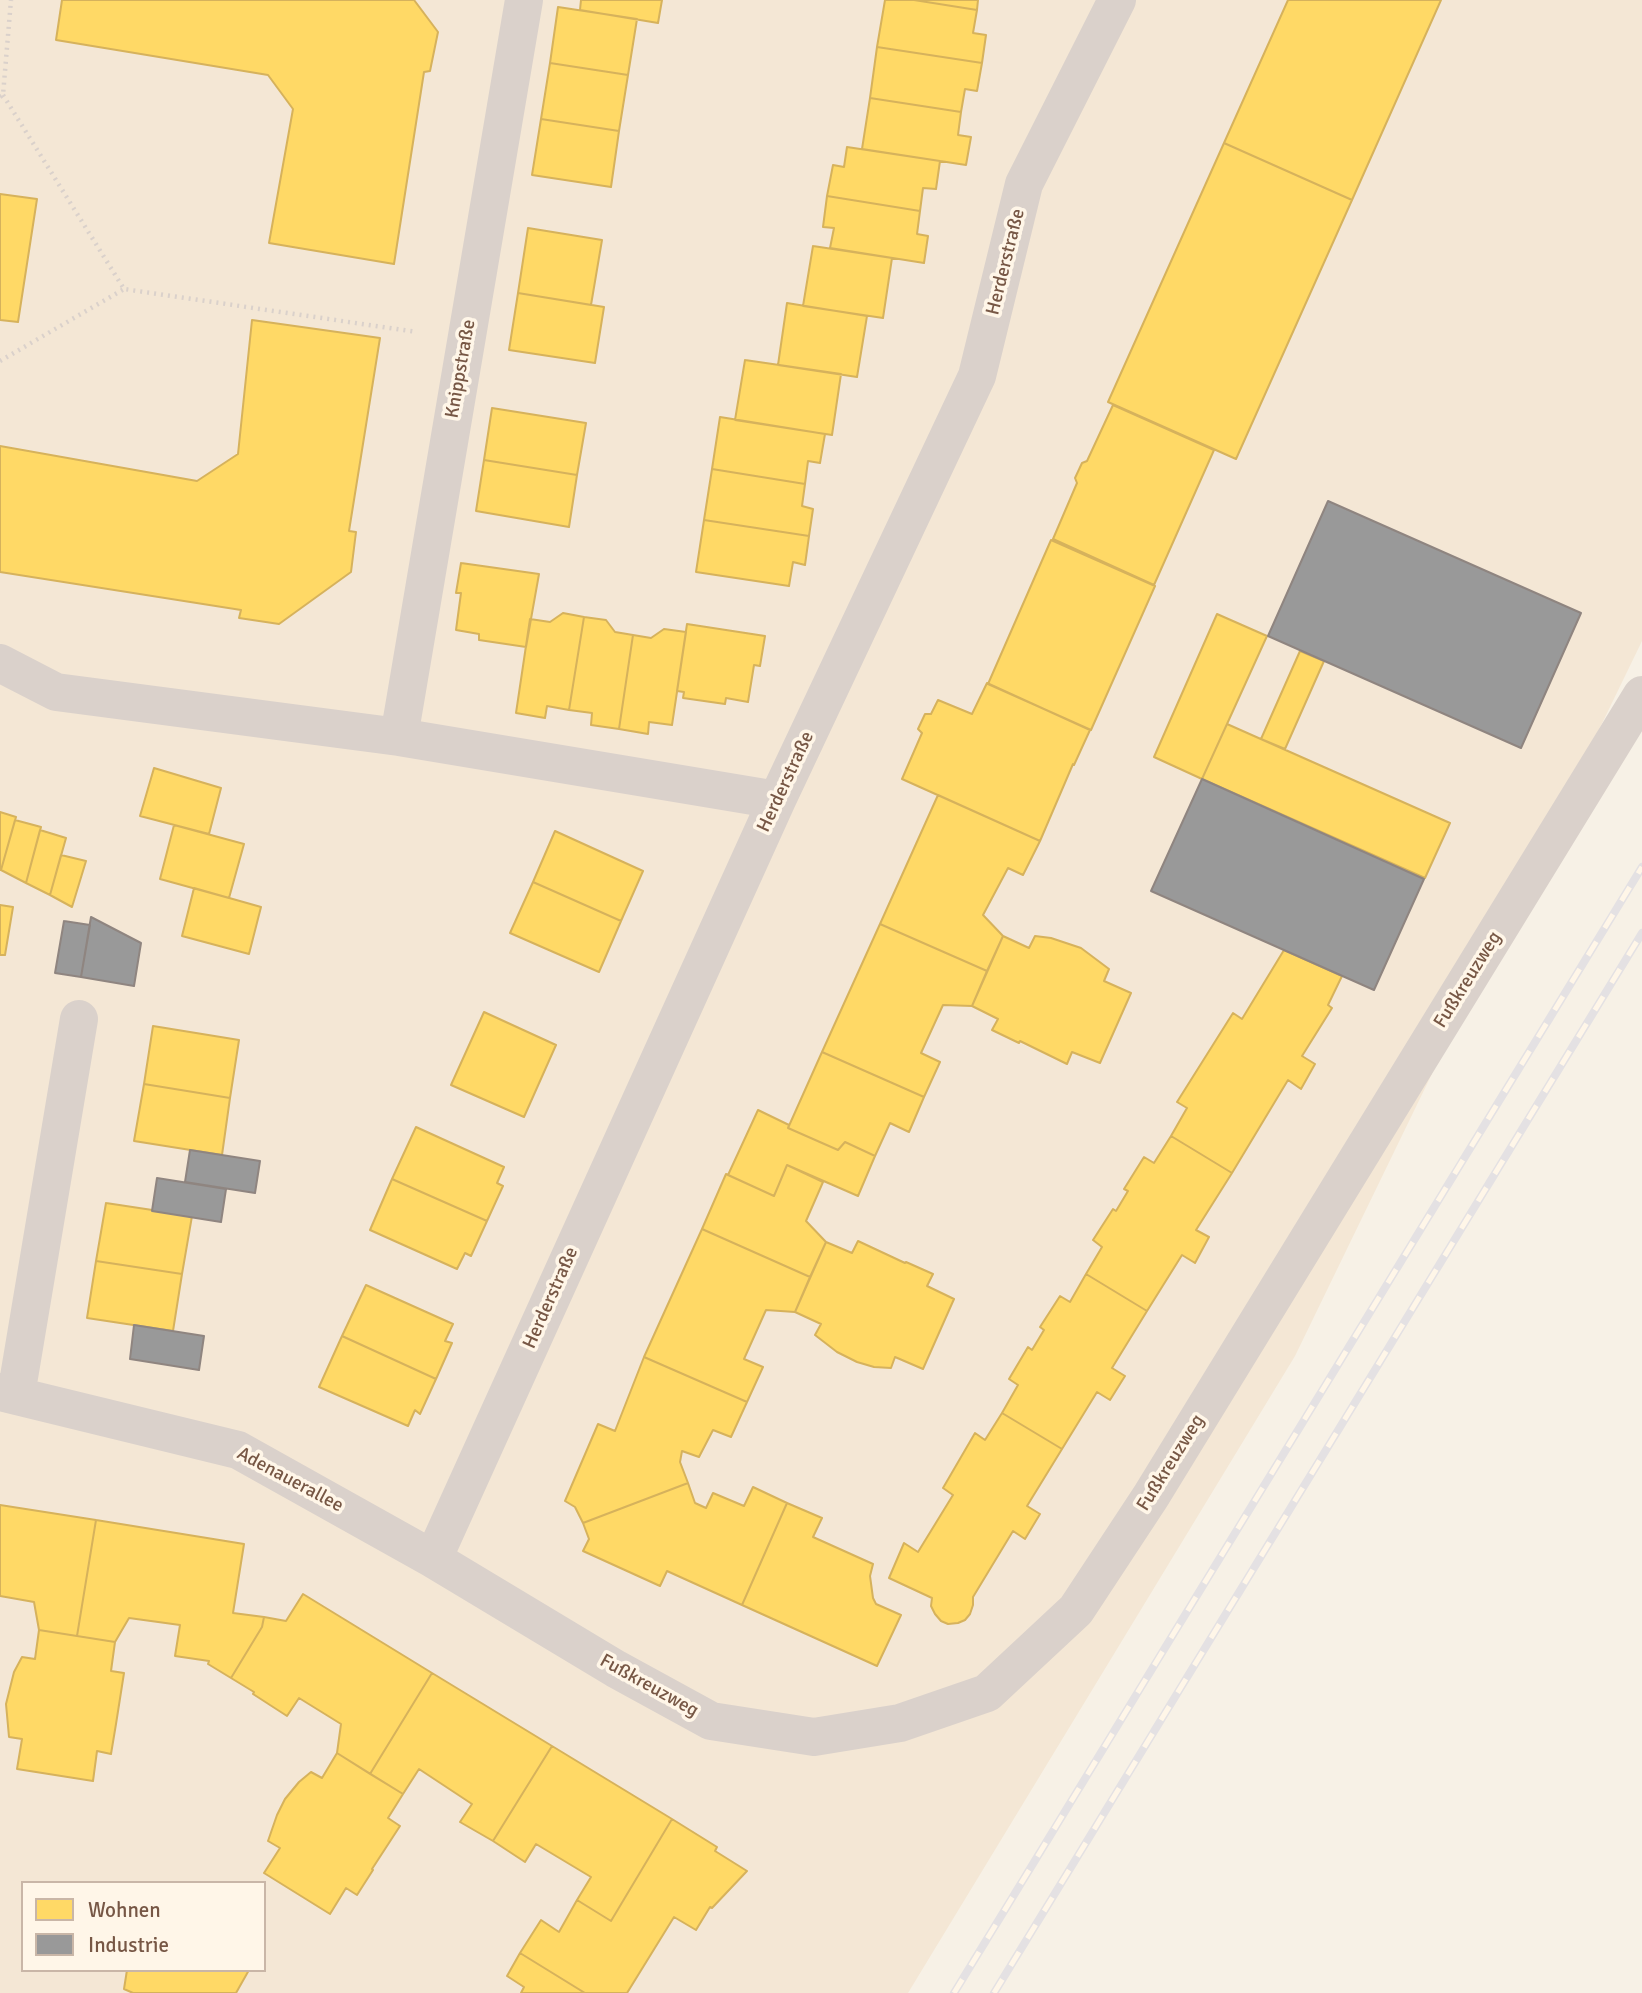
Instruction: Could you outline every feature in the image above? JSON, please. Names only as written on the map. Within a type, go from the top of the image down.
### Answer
[{"type":"street","name":"Knippstraße","points":[[398,737],[524,0]]},
{"type":"street","name":"Herderstraße","points":[[433,1559],[777,800],[977,376],[1024,184],[1117,0]]},
{"type":"street","points":[[0,663],[56,692],[398,737],[777,800]]},
{"type":"street","name":"Fußkreuzweg","points":[[433,1559],[616,1669],[712,1721],[814,1737],[900,1723],[987,1693],[1076,1610],[1151,1496],[1642,695]]},
{"type":"street","name":"Adenauerallee","points":[[79,1019],[8,1393],[238,1450],[433,1559]]},
{"type":"path","points":[[11,0],[2,96],[124,289]]},
{"type":"path","points":[[0,361],[124,289],[466,339]]},
{"type":"shaded area","points":[[0,0],[1642,0],[1642,641],[1295,1356],[908,1993],[0,1993]]},
{"type":"building: Wohnen","points":[[62,0],[414,0],[438,32],[430,71],[424,72],[394,264],[269,243],[293,109],[268,75],[56,40]]},
{"type":"building: Wohnen","points":[[581,0],[662,0],[658,23],[580,10]]},
{"type":"building: Wohnen","points":[[885,0],[914,0],[977,10],[973,33],[986,35],[982,63],[877,47]]},
{"type":"building: Wohnen","points":[[914,0],[978,0],[977,10]]},
{"type":"building: Wohnen","points":[[1288,0],[1441,0],[1352,200],[1224,143]]},
{"type":"building: Wohnen","points":[[558,7],[637,19],[628,75],[550,63]]},
{"type":"building: Wohnen","points":[[877,47],[982,63],[977,91],[965,89],[961,112],[870,98]]},
{"type":"building: Wohnen","points":[[550,63],[628,75],[619,131],[541,119]]},
{"type":"building: Wohnen","points":[[870,98],[961,112],[958,135],[971,137],[966,165],[862,149]]},
{"type":"building: Wohnen","points":[[541,119],[619,131],[611,187],[532,175]]},
{"type":"building: Wohnen","points":[[1224,143],[1352,200],[1236,459],[1108,402]]},
{"type":"building: Wohnen","points":[[847,147],[940,161],[936,189],[923,188],[920,211],[827,196],[833,165],[844,167]]},
{"type":"building: Wohnen","points":[[0,194],[37,199],[18,322],[0,320]]},
{"type":"building: Wohnen","points":[[827,196],[920,211],[917,234],[928,236],[924,263],[830,248],[834,228],[823,227]]},
{"type":"building: Wohnen","points":[[528,228],[602,240],[591,305],[518,293]]},
{"type":"building: Wohnen","points":[[813,246],[892,258],[883,318],[803,306]]},
{"type":"building: Wohnen","points":[[518,293],[604,307],[595,363],[509,350]]},
{"type":"building: Wohnen","points":[[787,303],[867,316],[857,377],[778,365]]},
{"type":"building: Wohnen","points":[[252,320],[380,338],[349,531],[356,532],[351,572],[279,624],[239,618],[241,610],[0,572],[0,446],[197,481],[238,454]]},
{"type":"building: Wohnen","points":[[745,360],[841,374],[832,435],[735,420]]},
{"type":"building: Wohnen","points":[[1113,405],[1214,450],[1154,585],[1053,539],[1077,483],[1075,478],[1082,463],[1087,461]]},
{"type":"building: Wohnen","points":[[492,408],[586,423],[577,475],[484,460]]},
{"type":"building: Wohnen","points":[[720,417],[825,434],[820,463],[808,461],[805,484],[712,469]]},
{"type":"building: Wohnen","points":[[484,460],[577,475],[569,527],[476,511]]},
{"type":"building: Wohnen","points":[[712,469],[805,484],[802,506],[813,509],[809,536],[704,520]]},
{"type":"building: Wohnen","points":[[704,520],[809,536],[805,565],[793,562],[789,586],[696,572]]},
{"type":"building: Wohnen","points":[[1051,540],[1155,586],[1091,730],[988,684]]},
{"type":"building: Wohnen","points":[[461,563],[539,574],[526,647],[479,640],[479,634],[456,630],[461,593],[456,593]]},
{"type":"building: Wohnen","points":[[563,613],[584,617],[569,710],[547,706],[545,718],[516,713],[530,619],[550,622]]},
{"type":"building: Wohnen","points":[[1217,614],[1267,636],[1202,779],[1154,757]]},
{"type":"building: Wohnen","points":[[584,617],[606,620],[615,632],[633,635],[619,729],[591,725],[592,713],[569,710]]},
{"type":"building: Wohnen","points":[[687,624],[765,636],[760,666],[754,665],[748,702],[726,698],[725,704],[683,698],[684,692],[677,691]]},
{"type":"building: Wohnen","points":[[664,629],[686,632],[672,725],[649,722],[648,734],[619,729],[633,635],[651,638]]},
{"type":"building: Wohnen","points":[[1300,651],[1324,661],[1285,749],[1261,739]]},
{"type":"building: Wohnen","points":[[987,683],[1090,730],[1040,841],[902,779],[922,733],[918,729],[925,714],[931,714],[938,700],[972,714]]},
{"type":"building: Wohnen","points":[[1227,724],[1450,823],[1425,878],[1202,779]]},
{"type":"building: Wohnen","points":[[154,768],[221,788],[209,834],[140,816]]},
{"type":"building: Wohnen","points":[[938,795],[1040,841],[1023,875],[1008,868],[983,915],[1003,936],[987,971],[880,924]]},
{"type":"building: Wohnen","points":[[0,812],[16,817],[1,870],[0,870]]},
{"type":"building: Wohnen","points":[[15,820],[41,827],[26,883],[1,870]]},
{"type":"building: Wohnen","points":[[174,825],[244,844],[229,898],[160,879]]},
{"type":"building: Wohnen","points":[[40,830],[66,838],[50,895],[26,883]]},
{"type":"building: Wohnen","points":[[555,831],[643,871],[621,921],[533,882]]},
{"type":"building: Wohnen","points":[[61,855],[86,861],[72,907],[50,895]]},
{"type":"building: Wohnen","points":[[533,882],[621,921],[599,972],[510,933]]},
{"type":"building: Wohnen","points":[[194,888],[261,907],[249,954],[182,936]]},
{"type":"building: Wohnen","points":[[0,905],[13,907],[5,955],[0,955]]},
{"type":"building: Wohnen","points":[[880,924],[987,971],[972,1006],[943,1005],[921,1053],[940,1062],[924,1097],[822,1052]]},
{"type":"building: Wohnen","points":[[1003,936],[1029,948],[1035,936],[1051,938],[1081,948],[1109,969],[1104,981],[1131,993],[1100,1063],[1072,1052],[1067,1064],[1020,1041],[1019,1043],[992,1030],[998,1019],[972,1006]]},
{"type":"building: Wohnen","points":[[1284,950],[1342,976],[1328,1005],[1332,1008],[1302,1056],[1315,1064],[1301,1089],[1288,1080],[1232,1173],[1171,1136],[1187,1108],[1177,1102],[1233,1013],[1242,1019]]},
{"type":"building: Wohnen","points":[[484,1012],[556,1045],[524,1117],[451,1085]]},
{"type":"building: Wohnen","points":[[153,1026],[239,1040],[230,1098],[144,1084]]},
{"type":"building: Wohnen","points":[[822,1052],[924,1097],[909,1132],[890,1123],[875,1156],[845,1142],[838,1150],[788,1128]]},
{"type":"building: Wohnen","points":[[144,1084],[230,1098],[222,1155],[134,1141]]},
{"type":"building: Wohnen","points":[[758,1110],[789,1125],[788,1128],[838,1150],[845,1142],[875,1156],[858,1196],[787,1165],[774,1196],[728,1175]]},
{"type":"building: Wohnen","points":[[416,1127],[504,1167],[497,1183],[503,1186],[487,1221],[392,1179]]},
{"type":"building: Wohnen","points":[[1171,1136],[1232,1173],[1196,1230],[1209,1237],[1195,1263],[1182,1255],[1147,1311],[1086,1274],[1102,1247],[1093,1240],[1113,1209],[1116,1211],[1128,1191],[1124,1189],[1144,1157],[1154,1163]]},
{"type":"building: Wohnen","points":[[787,1165],[823,1182],[806,1221],[826,1242],[810,1277],[702,1229],[726,1174],[774,1196]]},
{"type":"building: Wohnen","points":[[392,1179],[487,1221],[471,1256],[465,1253],[457,1269],[370,1230]]},
{"type":"building: Wohnen","points":[[106,1203],[192,1216],[182,1274],[96,1261]]},
{"type":"building: Wohnen","points":[[702,1229],[810,1277],[795,1312],[766,1310],[744,1359],[763,1367],[747,1402],[644,1357]]},
{"type":"building: Wohnen","points":[[858,1241],[933,1274],[927,1286],[954,1299],[923,1369],[895,1357],[891,1368],[857,1362],[837,1352],[815,1335],[821,1324],[795,1312],[826,1242],[852,1253]]},
{"type":"building: Wohnen","points":[[96,1261],[182,1274],[173,1331],[87,1318]]},
{"type":"building: Wohnen","points":[[1086,1274],[1147,1311],[1112,1368],[1125,1376],[1110,1400],[1097,1392],[1062,1449],[1002,1413],[1018,1385],[1009,1379],[1028,1347],[1032,1350],[1044,1330],[1040,1327],[1060,1296],[1070,1302]]},
{"type":"building: Wohnen","points":[[366,1285],[453,1324],[445,1341],[452,1343],[436,1379],[342,1336]]},
{"type":"building: Wohnen","points":[[342,1336],[436,1379],[420,1414],[415,1410],[408,1426],[319,1387]]},
{"type":"building: Wohnen","points":[[644,1357],[747,1402],[731,1437],[713,1430],[699,1457],[682,1451],[680,1462],[688,1483],[583,1523],[575,1507],[565,1501],[598,1424],[615,1431]]},
{"type":"building: Wohnen","points":[[1002,1413],[1062,1449],[1027,1506],[1040,1514],[1025,1539],[1013,1531],[973,1597],[970,1614],[965,1620],[948,1624],[935,1614],[931,1606],[932,1598],[889,1578],[904,1543],[918,1552],[953,1495],[943,1488],[975,1433],[985,1440]]},
{"type":"building: Wohnen","points":[[688,1483],[695,1503],[706,1508],[713,1493],[744,1506],[753,1487],[787,1503],[742,1605],[667,1571],[660,1586],[583,1551],[589,1539],[583,1523]]},
{"type":"building: Wohnen","points":[[787,1503],[822,1518],[813,1537],[873,1564],[870,1576],[876,1604],[901,1615],[877,1666],[742,1605]]},
{"type":"building: Wohnen","points":[[0,1505],[96,1520],[77,1636],[39,1630],[34,1602],[0,1596]]},
{"type":"building: Wohnen","points":[[96,1520],[244,1544],[233,1613],[264,1617],[262,1627],[231,1678],[208,1664],[209,1661],[175,1656],[180,1625],[129,1618],[115,1642],[77,1636]]},
{"type":"building: Wohnen","points":[[303,1594],[432,1673],[370,1774],[337,1753],[341,1724],[299,1698],[287,1716],[231,1678],[262,1627],[264,1617],[286,1621]]},
{"type":"building: Wohnen","points":[[39,1630],[115,1642],[111,1671],[124,1673],[116,1724],[111,1754],[97,1751],[93,1781],[17,1769],[22,1739],[9,1737],[6,1704],[14,1672],[22,1657],[35,1659]]},
{"type":"building: Wohnen","points":[[432,1673],[552,1746],[493,1841],[460,1822],[472,1804],[419,1769],[403,1794],[370,1774]]},
{"type":"building: Wohnen","points":[[552,1746],[672,1819],[611,1921],[577,1900],[591,1877],[536,1844],[525,1862],[493,1841]]},
{"type":"building: Wohnen","points":[[337,1753],[403,1794],[388,1818],[400,1826],[357,1895],[346,1888],[330,1914],[264,1873],[280,1848],[268,1841],[285,1799],[311,1772],[322,1778]]},
{"type":"building: Wohnen","points":[[672,1819],[717,1847],[715,1851],[747,1871],[712,1908],[710,1907],[696,1930],[674,1917],[627,1993],[585,1993],[520,1953],[541,1920],[559,1932],[577,1900],[611,1921]]},
{"type":"building: Wohnen","points":[[520,1953],[585,1993],[521,1993],[524,1987],[507,1976]]},
{"type":"building: Wohnen","points":[[127,1972],[248,1972],[236,1993],[133,1993],[124,1989]]},
{"type":"building: Industrie","points":[[1328,501],[1581,613],[1521,748],[1268,636]]},
{"type":"building: Industrie","points":[[1202,779],[1424,879],[1374,990],[1151,891]]},
{"type":"building: Industrie","points":[[91,917],[141,943],[134,986],[81,977]]},
{"type":"building: Industrie","points":[[64,921],[90,925],[81,977],[55,973]]},
{"type":"building: Industrie","points":[[190,1150],[260,1161],[255,1193],[185,1182]]},
{"type":"building: Industrie","points":[[157,1178],[226,1189],[221,1222],[152,1211]]},
{"type":"building: Industrie","points":[[134,1325],[204,1336],[199,1370],[130,1359]]},
{"type":"railway","points":[[954,1993],[1642,867]]},
{"type":"railway","points":[[994,1993],[1642,933]]}]
